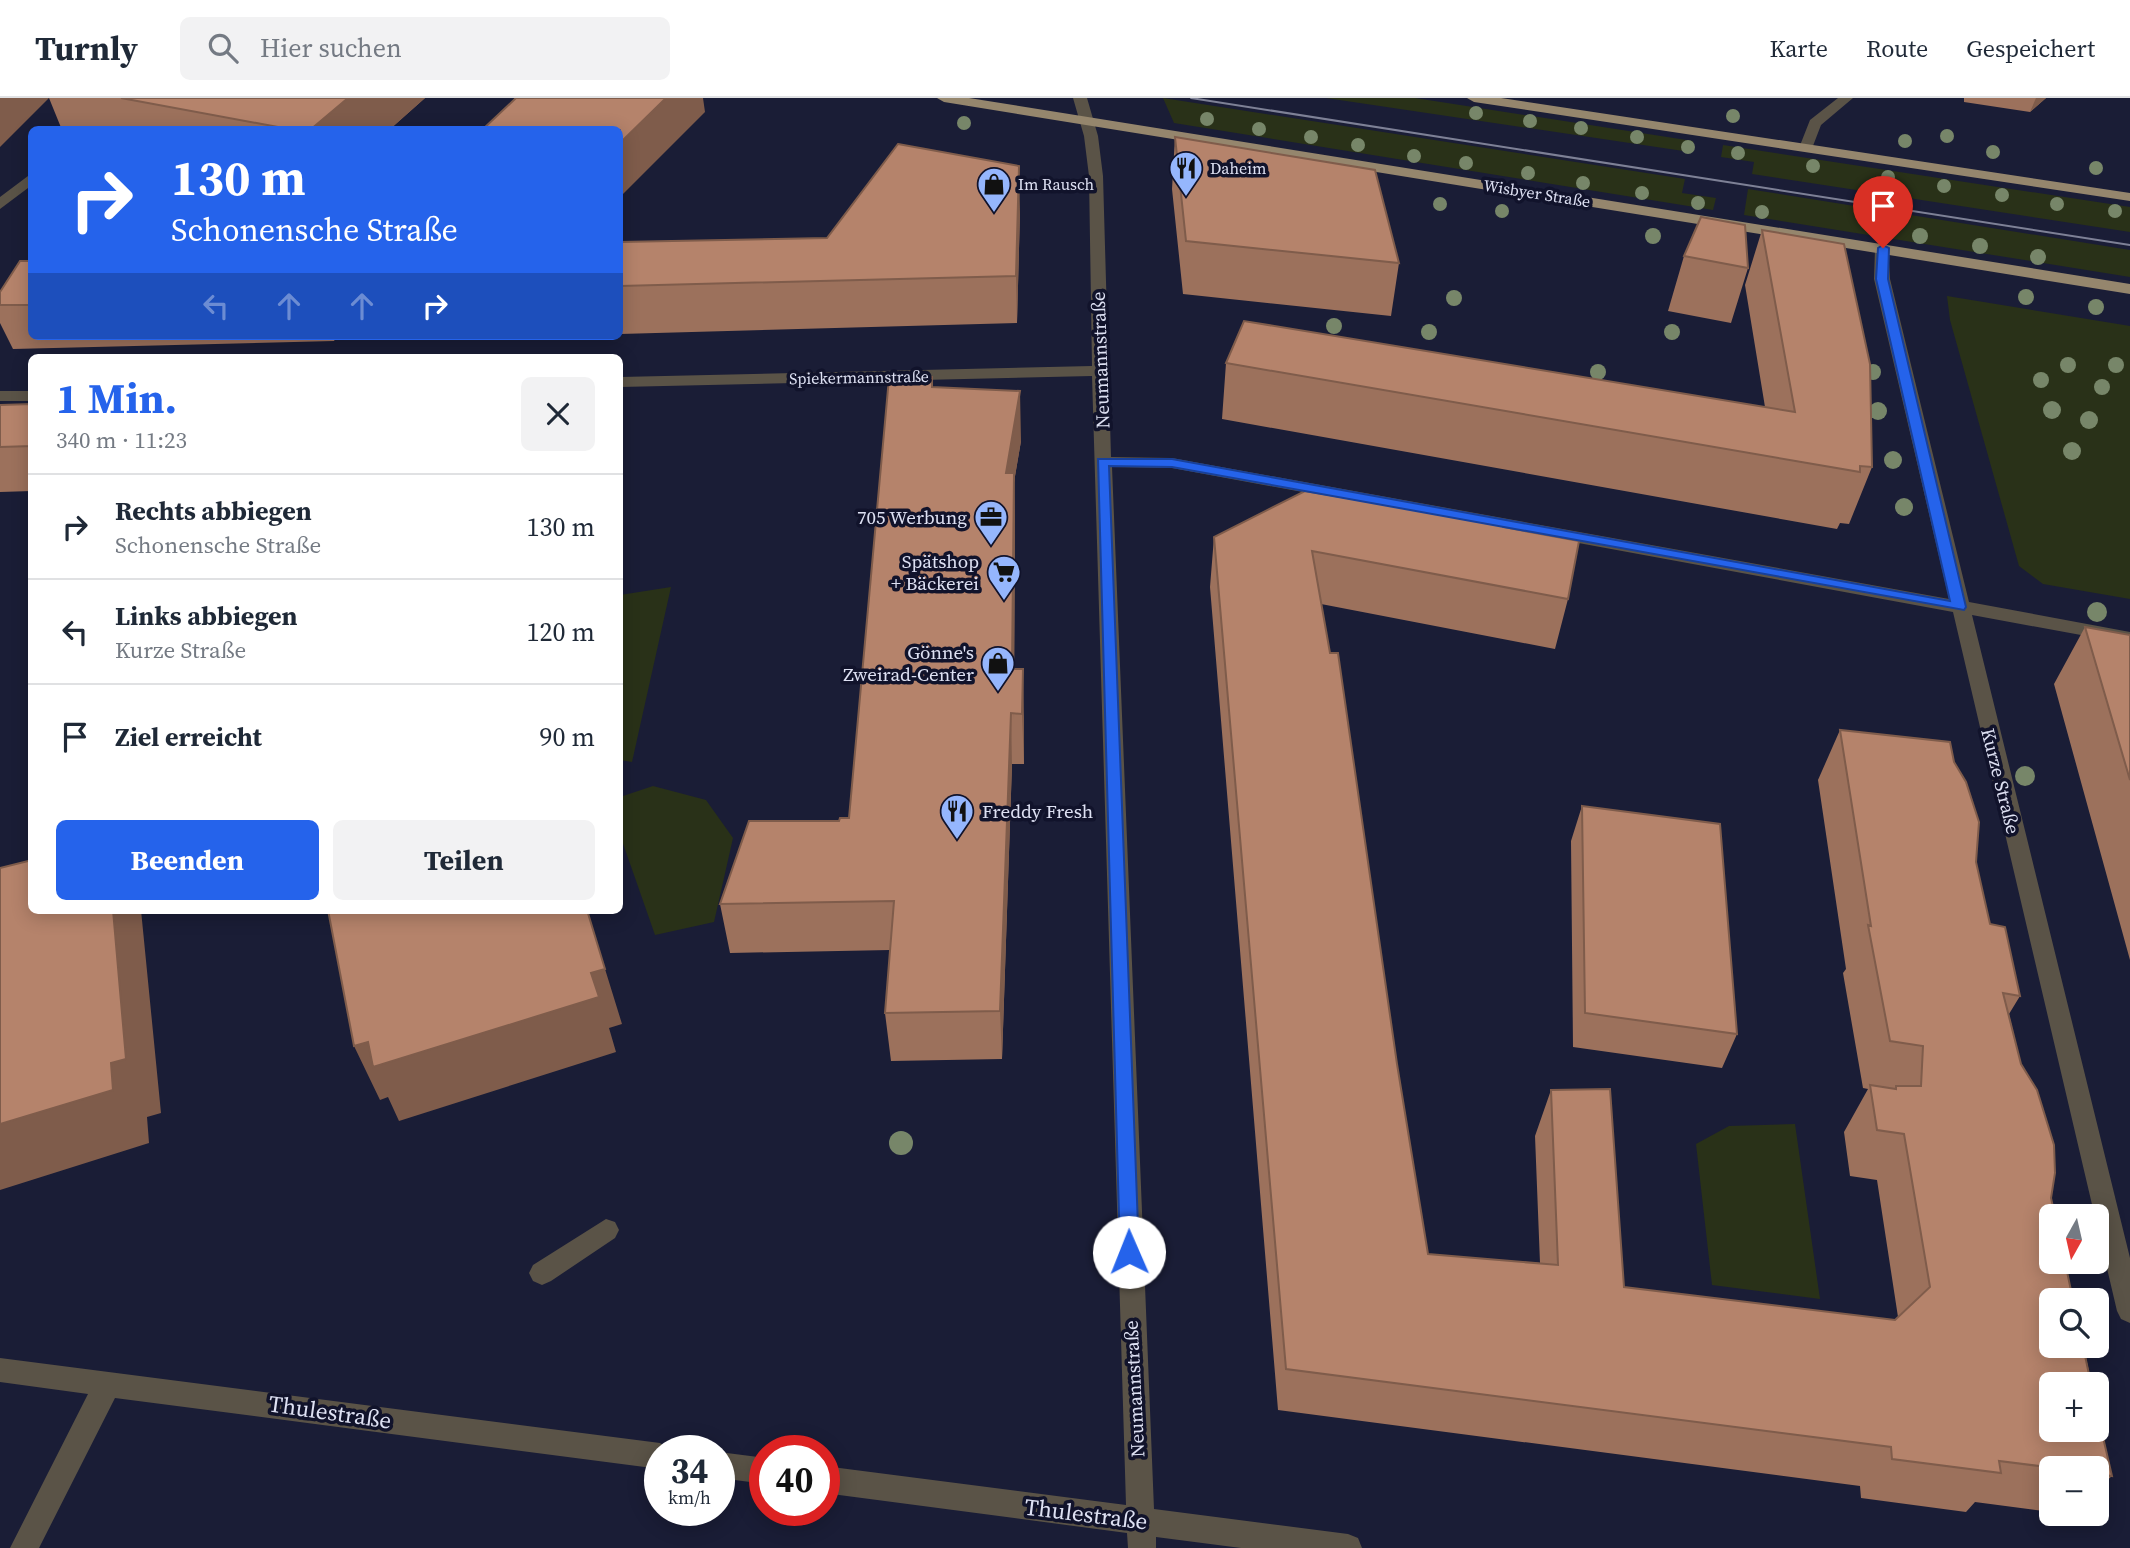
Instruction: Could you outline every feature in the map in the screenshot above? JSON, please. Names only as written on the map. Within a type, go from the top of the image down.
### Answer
[{"type":"main road","name":"Wisbyer Straße","points":[[944,98],[2130,289]]},
{"type":"main road","points":[[1474,98],[2130,197]]},
{"type":"street","name":"Neumannstraße","points":[[1080,98],[1090,121],[1096,168],[1099,371],[1133,1382],[1141,1534]]},
{"type":"street","points":[[1806,148],[1815,122],[1846,98]]},
{"type":"street","points":[[0,205],[28,180]]},
{"type":"street","name":"Kurze Straße","points":[[1883,248],[1882,279],[2130,1311]]},
{"type":"street","name":"Spiekermannstraße","points":[[623,382],[1099,371]]},
{"type":"street","points":[[0,396],[28,396]]},
{"type":"street","points":[[1103,462],[1172,463],[2130,638]]},
{"type":"street","points":[[542,1273],[606,1230]]},
{"type":"street","name":"Thulestraße","points":[[0,1370],[644,1454]]},
{"type":"street","points":[[24,1548],[108,1383]]},
{"type":"street","name":"Thulestraße","points":[[840,1482],[1141,1534],[1348,1548]]},
{"type":"green space","points":[[1163,98],[1685,179],[1682,193],[1716,198],[1713,210],[1174,123]]},
{"type":"green space","points":[[1326,98],[1415,98],[1693,141],[1690,152]]},
{"type":"green space","points":[[1723,145],[2130,207],[2130,232],[1752,174],[1754,162],[1721,157]]},
{"type":"green space","points":[[1748,189],[2130,250],[2130,277],[1744,215]]},
{"type":"green space","points":[[1947,296],[2130,326],[2130,599],[2043,584],[2019,566],[1950,320]]},
{"type":"green space","points":[[671,587],[632,762],[623,760],[623,595]]},
{"type":"green space","points":[[653,786],[706,800],[733,838],[714,922],[655,935],[623,844],[623,796]]},
{"type":"green space","points":[[1795,1124],[1820,1299],[1712,1285],[1696,1144],[1729,1126]]},
{"type":"building","points":[[121,98],[348,98],[315,126],[272,126]]},
{"type":"building","points":[[516,98],[666,98],[623,140],[623,126],[486,126]]},
{"type":"building","points":[[1175,137],[1375,170],[1399,263],[1186,241]]},
{"type":"building","points":[[898,144],[1019,166],[1016,276],[623,286],[623,242],[827,238]]},
{"type":"building","points":[[1701,217],[1745,225],[1748,268],[1684,256]]},
{"type":"building","points":[[1762,230],[1844,244],[1870,364],[1872,467],[1860,466],[1860,472],[1226,363],[1244,321],[1795,412]]},
{"type":"building","points":[[20,261],[28,261],[28,305],[0,305],[0,292]]},
{"type":"building","points":[[932,377],[932,387],[1020,391],[1006,473],[1014,473],[1012,669],[1023,669],[1022,714],[1011,713],[1000,1011],[885,1013],[894,901],[720,904],[749,821],[839,821],[840,818],[849,818],[889,378]]},
{"type":"building","points":[[28,404],[28,446],[0,447],[0,405]]},
{"type":"building","points":[[1305,491],[1503,524],[1503,527],[1579,541],[1568,599],[1312,551],[1330,653],[1338,653],[1397,1064],[1428,1254],[1558,1265],[1551,1090],[1610,1089],[1624,1287],[1895,1320],[1930,1287],[1904,1134],[1877,1130],[1870,1085],[1896,1089],[1896,1086],[1921,1086],[1923,1046],[1890,1041],[1868,925],[1871,926],[1840,730],[1950,742],[1954,762],[1966,782],[1979,822],[1976,862],[1990,924],[2005,927],[2020,996],[2003,993],[2021,1064],[2037,1090],[2054,1145],[2052,1204],[2039,1204],[2039,1274],[2068,1274],[2070,1288],[2039,1288],[2039,1358],[2086,1358],[2088,1372],[2039,1372],[2039,1442],[2104,1442],[2107,1456],[2039,1456],[2039,1466],[1999,1461],[2001,1473],[1892,1459],[1891,1447],[1286,1369],[1214,537]]},
{"type":"building","points":[[2085,627],[2130,635],[2130,780]]},
{"type":"building","points":[[1582,806],[1720,824],[1737,1034],[1585,1013]]},
{"type":"building","points":[[28,861],[28,914],[113,914],[126,1059],[111,1063],[113,1090],[0,1124],[0,868]]},
{"type":"building","points":[[329,914],[588,914],[605,969],[591,973],[599,997],[373,1067],[368,1042],[354,1046]]},
{"type":"tram line","points":[[1191,98],[2130,245]]},
{"type":"place","name":"Daheim","points":[[1186,198]]},
{"type":"place","name":"Im Rausch","points":[[994,214]]},
{"type":"place","name":"705 Werbung","points":[[991,547]]},
{"type":"place","name":"Spätshop + Bäckerei","points":[[1004,602]]},
{"type":"place","name":"Gönne's Zweirad-Center","points":[[998,693]]},
{"type":"place","name":"Freddy Fresh","points":[[957,841]]},
{"type":"route","points":[[1129,1252],[1103,462],[1172,463],[1959,607],[1882,279],[1883,248]]}]
